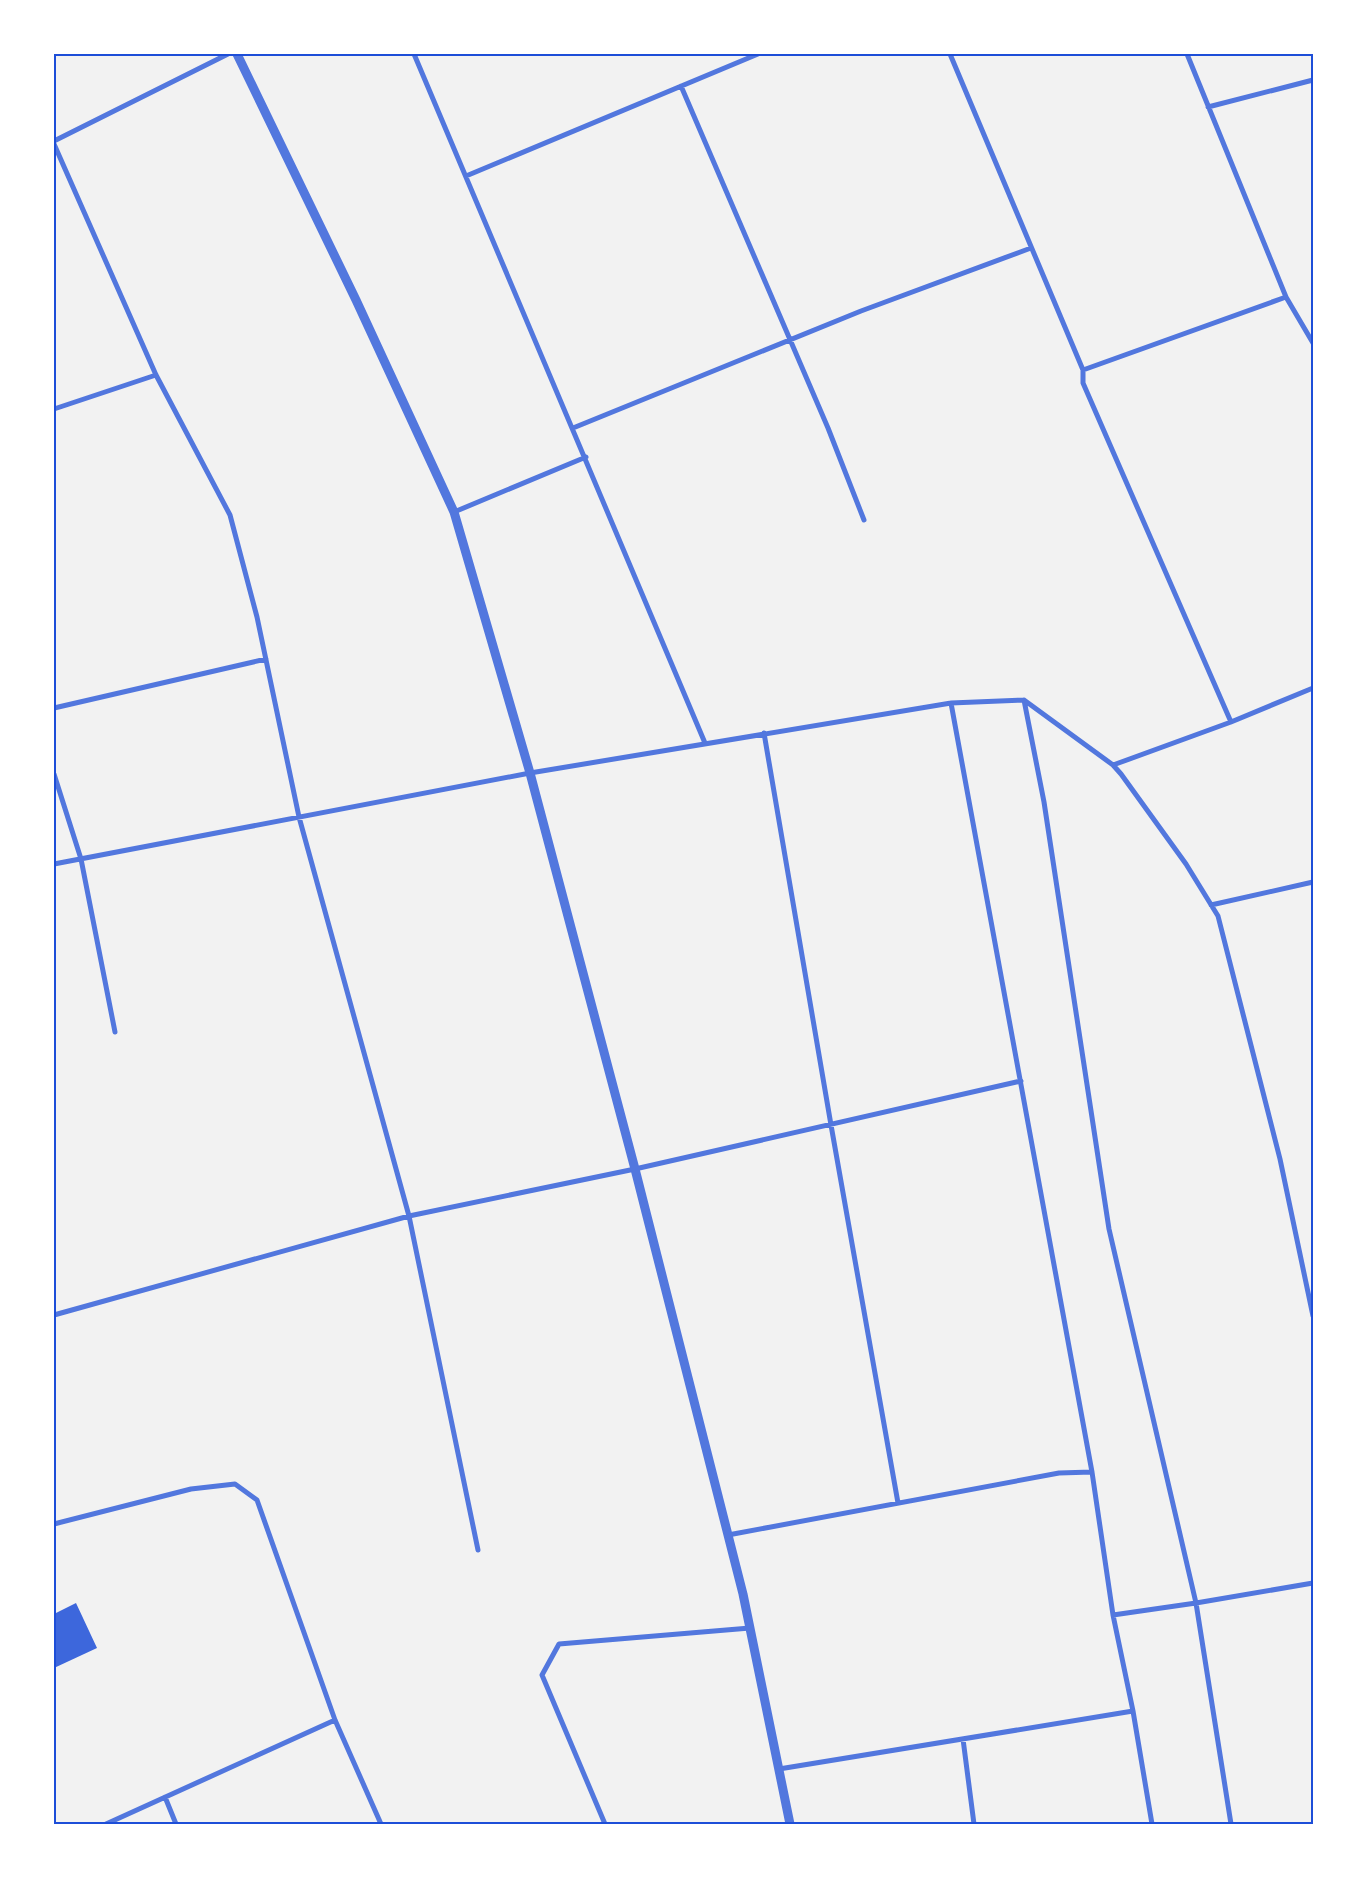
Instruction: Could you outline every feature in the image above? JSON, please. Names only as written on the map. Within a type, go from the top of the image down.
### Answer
[{"type":"street","points":[[228,54],[54,143],[156,375],[230,515],[257,617],[299,817],[409,1216],[478,1550]]},
{"type":"street","points":[[237,54],[356,300],[454,512],[530,773],[636,1169],[750,1628],[790,1824]]},
{"type":"street","points":[[414,54],[586,457],[705,743]]},
{"type":"street","points":[[466,176],[758,54]]},
{"type":"street","points":[[950,54],[1083,370],[1083,383],[1231,722]]},
{"type":"street","points":[[1187,54],[1286,297],[1313,343]]},
{"type":"street","points":[[1208,107],[1313,80]]},
{"type":"street","points":[[681,86],[828,428],[864,520]]},
{"type":"street","points":[[573,428],[790,340],[1031,248]]},
{"type":"street","points":[[1083,370],[1286,297]]},
{"type":"street","points":[[54,409],[156,375]]},
{"type":"street","points":[[454,512],[586,457]]},
{"type":"street","points":[[54,708],[266,659]]},
{"type":"street","points":[[1113,765],[1231,722],[1313,688]]},
{"type":"street","points":[[1024,700],[1044,802],[1109,1229],[1196,1603],[1231,1824]]},
{"type":"street","points":[[54,864],[530,773],[764,733],[951,703],[1024,700],[1113,765],[1180,857],[1218,916],[1280,1159],[1313,1316]]},
{"type":"street","points":[[951,703],[1092,1472],[1113,1615],[1133,1711],[1152,1824]]},
{"type":"street","points":[[764,733],[898,1503]]},
{"type":"street","points":[[54,774],[82,859],[115,1032]]},
{"type":"street","points":[[1211,905],[1313,882]]},
{"type":"street","points":[[54,1315],[409,1216],[636,1169],[1020,1081]]},
{"type":"street","points":[[728,1535],[1059,1473],[1092,1472]]},
{"type":"street","points":[[54,1524],[191,1489],[235,1484],[257,1500],[335,1720],[381,1824]]},
{"type":"street","points":[[1113,1615],[1313,1583]]},
{"type":"street","points":[[605,1824],[542,1675],[559,1644],[750,1628]]},
{"type":"street","points":[[779,1769],[1133,1711]]},
{"type":"street","points":[[106,1824],[335,1720]]},
{"type":"street","points":[[963,1739],[974,1824]]},
{"type":"street","points":[[165,1797],[176,1824]]},
{"type":"building","points":[[76,1603],[97,1648],[54,1668],[54,1614]]}]
